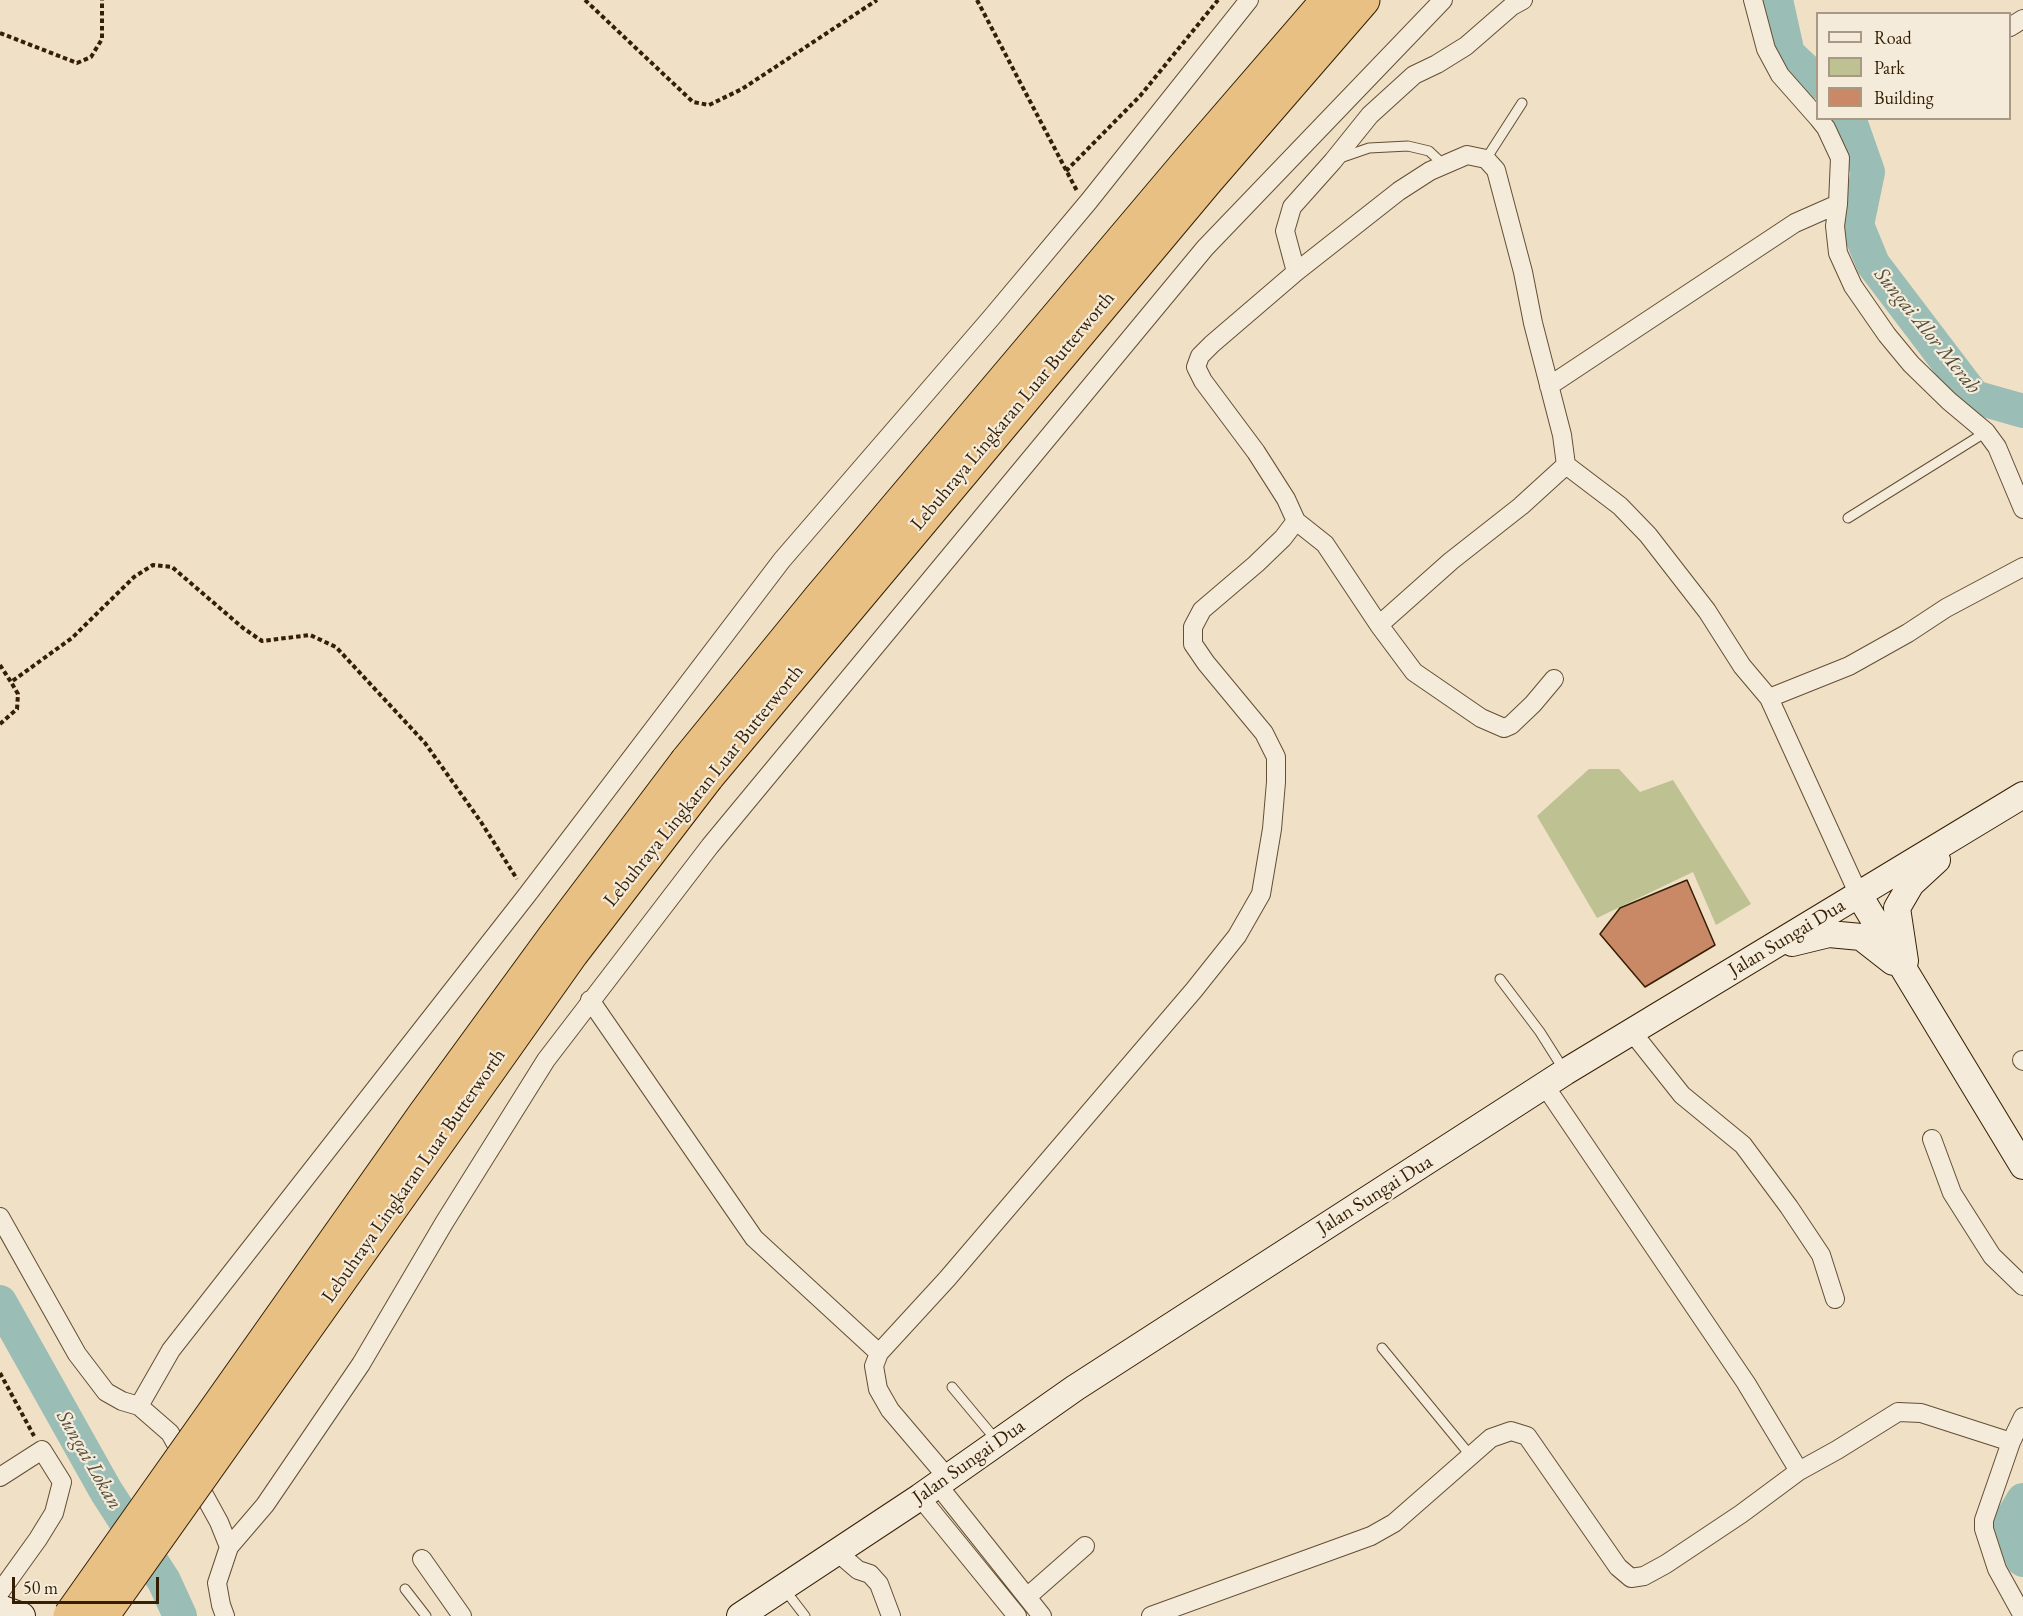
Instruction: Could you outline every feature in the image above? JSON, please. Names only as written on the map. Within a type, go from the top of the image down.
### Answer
[{"type":"highway","name":"Lebuhraya Lingkaran Luar Butterworth","points":[[102,1616],[572,953],[697,769],[820,598],[1328,0]]},
{"type":"highway","name":"Lebuhraya Lingkaran Luar Butterworth","points":[[70,1616],[431,1106],[554,937],[1363,0]]},
{"type":"main road","name":"Jalan Sungai Dua","points":[[740,1616],[1124,1357],[1555,1079],[2023,795]]},
{"type":"main road","points":[[1907,973],[1897,908],[1911,885],[1966,830]]},
{"type":"main road","points":[[1858,895],[2023,1166]]},
{"type":"main road","points":[[1770,948],[1829,934],[1861,937],[1907,973]]},
{"type":"main road","points":[[0,1608],[22,1616]]},
{"type":"street","points":[[139,1406],[171,1350],[527,895],[782,560],[1089,201],[1249,0]]},
{"type":"street","points":[[225,1616],[220,1605],[217,1583],[229,1547],[265,1505],[360,1364],[444,1223],[546,1060],[590,1000],[742,806],[1205,248],[1443,0]]},
{"type":"street","points":[[1296,272],[1285,231],[1292,207],[1370,115],[1414,75],[1466,46],[1512,6],[1523,0]]},
{"type":"street","points":[[1753,0],[1766,49],[1780,75],[1816,116]]},
{"type":"street","points":[[1820,120],[1826,128],[1840,158],[1835,226],[1838,253],[1853,286],[1911,364],[1949,401],[1986,432],[1997,447],[2023,509]]},
{"type":"street","points":[[1554,679],[1533,704],[1511,725],[1504,728],[1481,718],[1414,672],[1379,625],[1325,544],[1296,521],[1286,499],[1257,452],[1203,381],[1196,367],[1200,356],[1212,344],[1296,272],[1399,191],[1430,171],[1467,156],[1486,159],[1496,170],[1562,435],[1566,465],[1620,506],[1648,536],[1707,611],[1742,666],[1769,698],[1858,895]]},
{"type":"street","points":[[1549,386],[1795,223],[1838,204]]},
{"type":"street","points":[[1379,625],[1451,561],[1521,506],[1566,465]]},
{"type":"street","points":[[1017,1616],[890,1410],[878,1389],[874,1366],[879,1353],[947,1279],[1194,990],[1237,936],[1261,894],[1272,829],[1276,757],[1264,733],[1193,644],[1193,627],[1203,610],[1256,564],[1283,538],[1296,521]]},
{"type":"street","points":[[1769,698],[1849,666],[1908,633],[1946,608],[2023,567]]},
{"type":"street","points":[[590,1000],[754,1238],[879,1353]]},
{"type":"street","points":[[1632,1032],[1682,1095],[1743,1145],[1821,1255],[1835,1299]]},
{"type":"street","points":[[1555,1079],[1799,1471]]},
{"type":"street","points":[[1932,1139],[1952,1193],[1992,1256],[2023,1286]]},
{"type":"street","points":[[0,1217],[76,1354],[106,1392],[122,1401],[139,1406],[170,1433],[219,1522],[229,1547]]},
{"type":"street","points":[[1151,1616],[1371,1536],[1394,1523],[1491,1438],[1511,1431],[1527,1436],[1618,1567],[1631,1578],[1644,1576],[1666,1564],[1741,1514],[1799,1471],[1898,1412],[1921,1413],[2010,1442]]},
{"type":"street","points":[[2022,1616],[1997,1569],[1984,1528],[1984,1520],[2010,1442],[2023,1417]]},
{"type":"street","points":[[0,1477],[42,1450],[62,1482],[54,1513],[0,1592]]},
{"type":"street","points":[[935,1486],[1042,1616]]},
{"type":"street","points":[[1027,1597],[1085,1546]]},
{"type":"street","points":[[837,1552],[858,1570],[870,1574],[879,1584],[891,1616]]},
{"type":"street","points":[[422,1559],[462,1616]]},
{"type":"lane","points":[[1486,159],[1522,103]]},
{"type":"lane","points":[[1333,160],[1369,148],[1408,146],[1429,151],[1444,165]]},
{"type":"lane","points":[[1848,518],[1986,432]]},
{"type":"lane","points":[[1500,979],[1540,1032],[1555,1079]]},
{"type":"lane","points":[[1382,1348],[1470,1455]]},
{"type":"lane","points":[[952,1387],[997,1442]]},
{"type":"lane","points":[[405,1588],[426,1616]]},
{"type":"lane","points":[[783,1588],[805,1616]]},
{"type":"path","points":[[0,33],[77,63],[91,57],[102,39],[102,0]]},
{"type":"path","points":[[585,0],[693,102],[709,105],[742,89],[877,0]]},
{"type":"path","points":[[977,0],[1077,192],[1089,201]]},
{"type":"path","points":[[1066,171],[1140,96],[1218,0]]},
{"type":"path","points":[[11,682],[72,638],[134,577],[153,565],[172,567],[243,628],[262,641],[310,635],[336,647],[425,743],[481,822],[527,895]]},
{"type":"path","points":[[0,665],[18,694],[17,709],[0,724]]},
{"type":"path","points":[[0,1373],[42,1450]]},
{"type":"green space","points":[[1589,769],[1619,769],[1640,792],[1673,780],[1751,904],[1716,925],[1693,872],[1597,918],[1537,816]]},
{"type":"building","points":[[1687,880],[1715,945],[1645,987],[1600,934],[1620,908]]},
{"type":"waterway","name":"Sungai Alor Merah","points":[[1776,0],[1788,54],[1816,80]]},
{"type":"waterway","name":"Sungai Alor Merah","points":[[1850,120],[1868,172],[1857,225],[1873,264],[1974,397],[2023,411]]},
{"type":"waterway","name":"Sungai Lokan","points":[[0,1302],[106,1491],[164,1581],[180,1616]]},
{"type":"waterway","name":"Sungai Alor Merah","points":[[2023,1500],[2006,1528],[2023,1560]]}]
